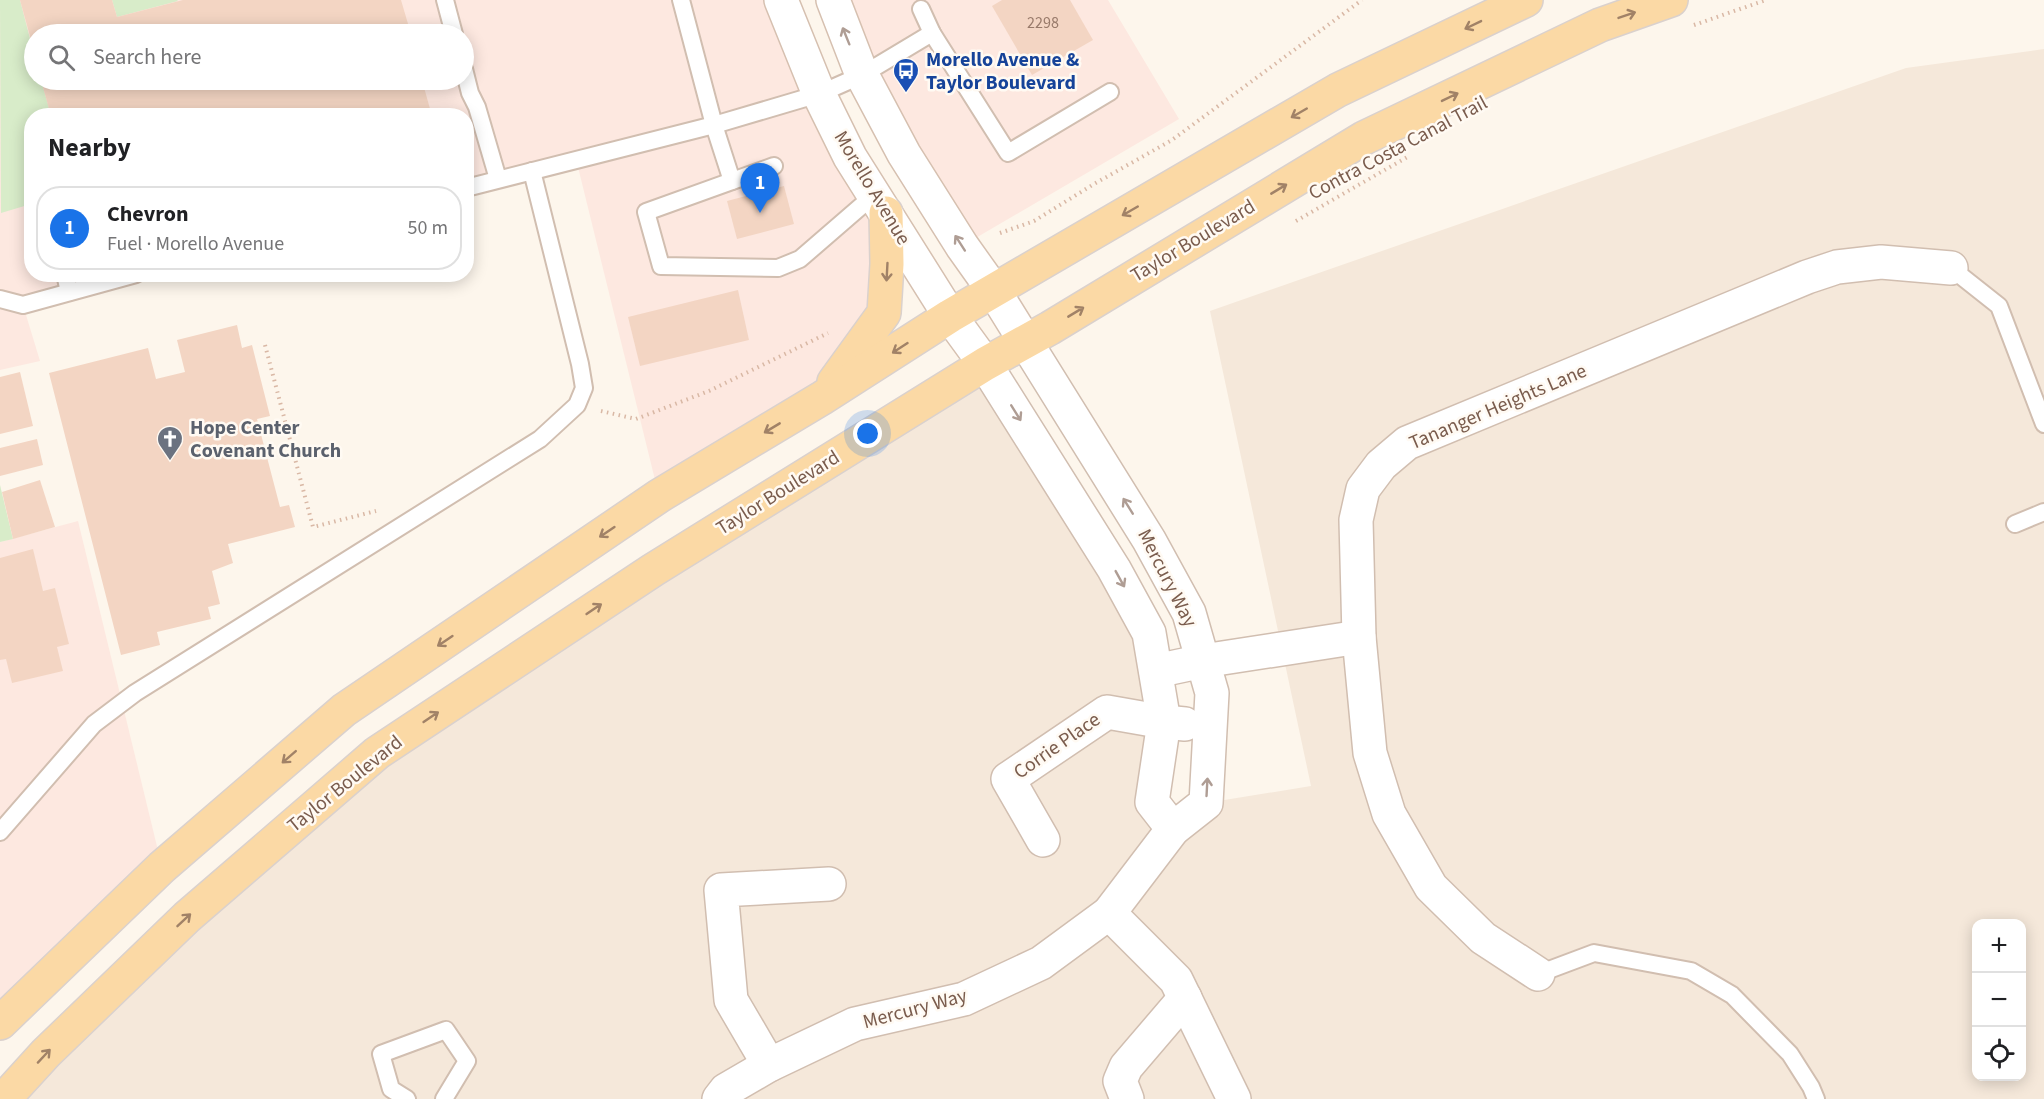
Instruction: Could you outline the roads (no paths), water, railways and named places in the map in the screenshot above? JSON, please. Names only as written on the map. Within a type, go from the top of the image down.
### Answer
[{"type":"main road","points":[[0,1023],[162,867],[344,710],[659,496],[822,398],[950,316],[1338,90],[1526,0]]},
{"type":"main road","name":"Taylor Boulevard","points":[[4,1099],[46,1053],[187,917],[377,753],[652,570],[985,364],[1364,138],[1600,25],[1678,14]]},
{"type":"main road","points":[[822,398],[884,313],[887,264],[880,204]]},
{"type":"street","name":"Morello Avenue","points":[[781,0],[819,94],[850,157],[950,316],[985,364]]},
{"type":"street","points":[[833,0],[862,75],[904,154],[1025,341]]},
{"type":"street","name":"Tananger Heights Lane","points":[[1538,974],[1483,938],[1431,886],[1389,814],[1370,753],[1359,637],[1356,520],[1363,489],[1381,465],[1407,443],[1807,277],[1837,267],[1881,262],[1951,268]]},
{"type":"street","name":"Mercury Way","points":[[730,1095],[770,1065],[855,1024],[964,999],[1041,963],[1109,913],[1173,829],[1206,803],[1212,693],[1189,613],[1149,540],[1025,341]]},
{"type":"street","name":"Mercury Way","points":[[985,364],[1114,569],[1149,633],[1164,722],[1152,802],[1173,829]]},
{"type":"street","points":[[1156,671],[1203,661],[1359,637]]},
{"type":"street","name":"Corrie Place","points":[[1043,840],[1008,779],[1107,712],[1164,722],[1210,726]]},
{"type":"street","points":[[770,1065],[731,1000],[721,890],[829,884]]},
{"type":"street","points":[[1109,913],[1176,980],[1234,1099]]},
{"type":"street","points":[[1127,1099],[1120,1081],[1126,1067],[1185,998]]},
{"type":"lane","points":[[445,0],[451,24]]},
{"type":"lane","points":[[681,0],[714,125],[732,181]]},
{"type":"lane","points":[[921,9],[933,33],[1008,153],[1110,92]]},
{"type":"lane","points":[[474,186],[714,125],[819,94],[862,75],[933,33]]},
{"type":"lane","points":[[469,90],[477,107],[498,179]]},
{"type":"lane","points":[[774,166],[646,212],[661,266],[778,268],[800,259],[880,204]]},
{"type":"lane","points":[[0,832],[94,724],[135,693],[540,439],[574,409],[584,388],[580,364],[532,171]]},
{"type":"lane","points":[[1951,268],[1999,306],[2044,424]]},
{"type":"lane","points":[[66,282],[69,292]]},
{"type":"lane","points":[[0,299],[23,305],[106,282]]},
{"type":"lane","points":[[2015,524],[2044,512]]},
{"type":"lane","points":[[1538,974],[1594,953],[1691,971],[1732,995],[1790,1054],[1816,1099]]},
{"type":"lane","points":[[407,1099],[392,1089],[381,1054],[446,1030],[467,1061],[444,1099]]},
{"type":"place","name":"Morello Avenue & Taylor Boulevard","points":[[906,94]]},
{"type":"place","name":"Chevron","points":[[760,213]]},
{"type":"place","name":"Hope Center Covenant Church","points":[[170,462]]}]
